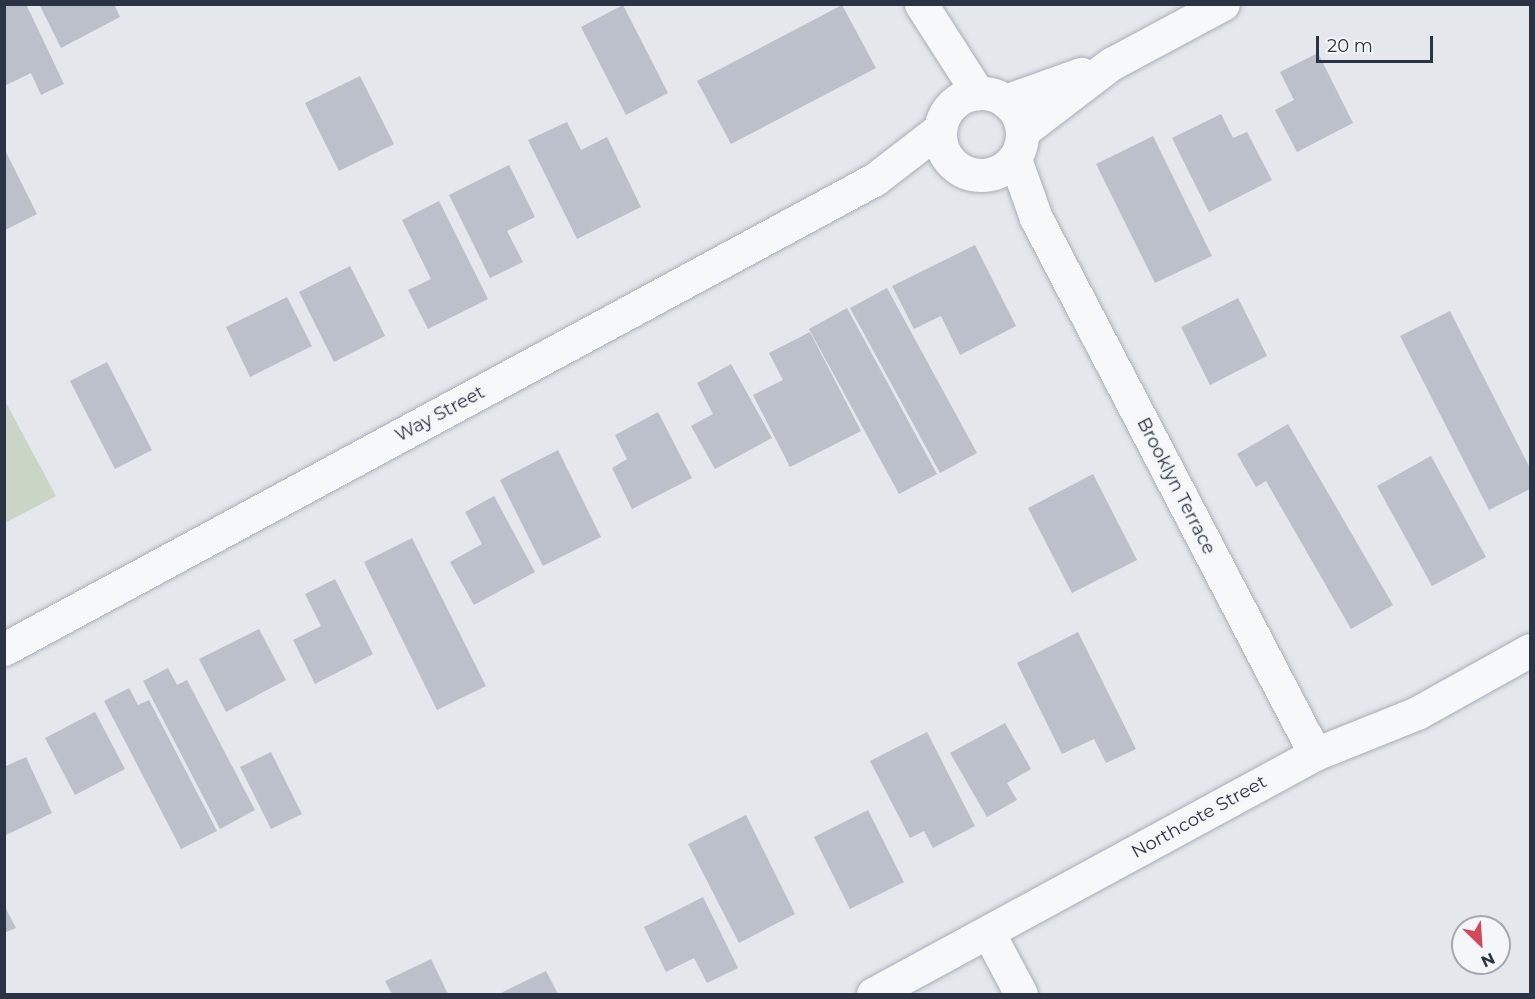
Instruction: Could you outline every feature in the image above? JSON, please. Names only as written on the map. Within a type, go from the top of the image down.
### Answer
[{"type":"street","name":"Way Street","points":[[4,649],[875,179],[965,117],[1112,64],[1223,4]]},
{"type":"street","points":[[923,9],[965,117],[958,169],[971,174],[985,175],[1012,154]]},
{"type":"street","name":"Way Street","points":[[1012,154],[1112,64]]},
{"type":"street","name":"Brooklyn Terrace","points":[[965,117],[1016,111],[1012,154],[1036,218],[1315,754]]},
{"type":"street","name":"Northcote Street","points":[[873,994],[1315,754],[1417,713],[1530,651]]},
{"type":"street","points":[[988,932],[1021,994]]},
{"type":"green space","points":[[4,399],[56,496],[5,523],[4,523]]},
{"type":"building","points":[[4,4],[26,4],[64,84],[41,95],[31,73],[4,86]]},
{"type":"building","points":[[39,4],[114,4],[120,17],[61,48]]},
{"type":"building","points":[[623,5],[668,93],[626,115],[581,27]]},
{"type":"building","points":[[842,5],[876,68],[731,144],[697,81]]},
{"type":"building","points":[[1318,53],[1353,123],[1297,152],[1275,110],[1294,100],[1280,72]]},
{"type":"building","points":[[360,76],[394,144],[339,171],[305,103]]},
{"type":"building","points":[[1221,114],[1233,138],[1247,132],[1272,180],[1209,212],[1172,138]]},
{"type":"building","points":[[567,122],[581,150],[607,137],[641,207],[577,239],[528,140]]},
{"type":"building","points":[[1153,136],[1212,256],[1155,283],[1096,164]]},
{"type":"building","points":[[6,152],[37,214],[5,230],[4,153]]},
{"type":"building","points":[[509,165],[535,217],[507,231],[523,262],[490,278],[449,195]]},
{"type":"building","points":[[439,201],[488,299],[428,329],[408,290],[431,279],[402,220]]},
{"type":"building","points":[[975,245],[1016,326],[960,355],[941,316],[914,329],[892,286]]},
{"type":"building","points":[[350,266],[385,336],[334,362],[299,292]]},
{"type":"building","points":[[887,288],[977,453],[940,473],[850,308]]},
{"type":"building","points":[[287,297],[312,346],[250,377],[226,327]]},
{"type":"building","points":[[1238,298],[1267,356],[1210,385],[1181,327]]},
{"type":"building","points":[[847,308],[937,474],[899,494],[809,329]]},
{"type":"building","points":[[1450,311],[1530,468],[1530,489],[1489,510],[1400,336]]},
{"type":"building","points":[[810,332],[861,431],[790,467],[753,395],[783,380],[769,353]]},
{"type":"building","points":[[107,362],[152,450],[115,469],[70,381]]},
{"type":"building","points":[[731,364],[772,438],[715,469],[691,426],[713,414],[697,383]]},
{"type":"building","points":[[658,412],[692,478],[632,509],[612,468],[627,459],[615,435]]},
{"type":"building","points":[[1288,424],[1393,605],[1351,629],[1266,481],[1256,487],[1237,454]]},
{"type":"building","points":[[558,450],[601,537],[543,566],[500,480]]},
{"type":"building","points":[[1431,456],[1486,557],[1432,586],[1377,486]]},
{"type":"building","points":[[1093,474],[1137,560],[1072,593],[1028,508]]},
{"type":"building","points":[[494,496],[535,572],[474,605],[450,562],[482,544],[465,512]]},
{"type":"building","points":[[412,538],[486,686],[437,710],[364,562]]},
{"type":"building","points":[[335,579],[373,654],[315,684],[293,640],[321,626],[305,594]]},
{"type":"building","points":[[259,629],[286,680],[226,712],[199,659]]},
{"type":"building","points":[[1078,632],[1136,749],[1106,763],[1094,739],[1062,754],[1017,663]]},
{"type":"building","points":[[168,668],[177,685],[187,680],[255,810],[220,829],[143,681]]},
{"type":"building","points":[[129,688],[138,705],[149,700],[217,831],[181,849],[104,701]]},
{"type":"building","points":[[95,712],[125,769],[75,795],[45,738]]},
{"type":"building","points":[[1005,723],[1031,769],[1007,783],[1017,800],[987,817],[950,753]]},
{"type":"building","points":[[927,732],[975,826],[933,848],[924,831],[910,838],[870,761]]},
{"type":"building","points":[[271,752],[302,814],[271,829],[240,767]]},
{"type":"building","points":[[26,757],[52,813],[4,836],[4,767]]},
{"type":"building","points":[[868,810],[904,882],[850,909],[814,837]]},
{"type":"building","points":[[746,815],[795,914],[739,943],[688,844]]},
{"type":"building","points":[[703,897],[738,968],[707,983],[694,958],[666,972],[644,927]]},
{"type":"building","points":[[4,905],[16,928],[4,933]]},
{"type":"building","points":[[431,959],[448,994],[392,994],[385,981]]},
{"type":"building","points":[[546,971],[558,994],[499,994]]}]
